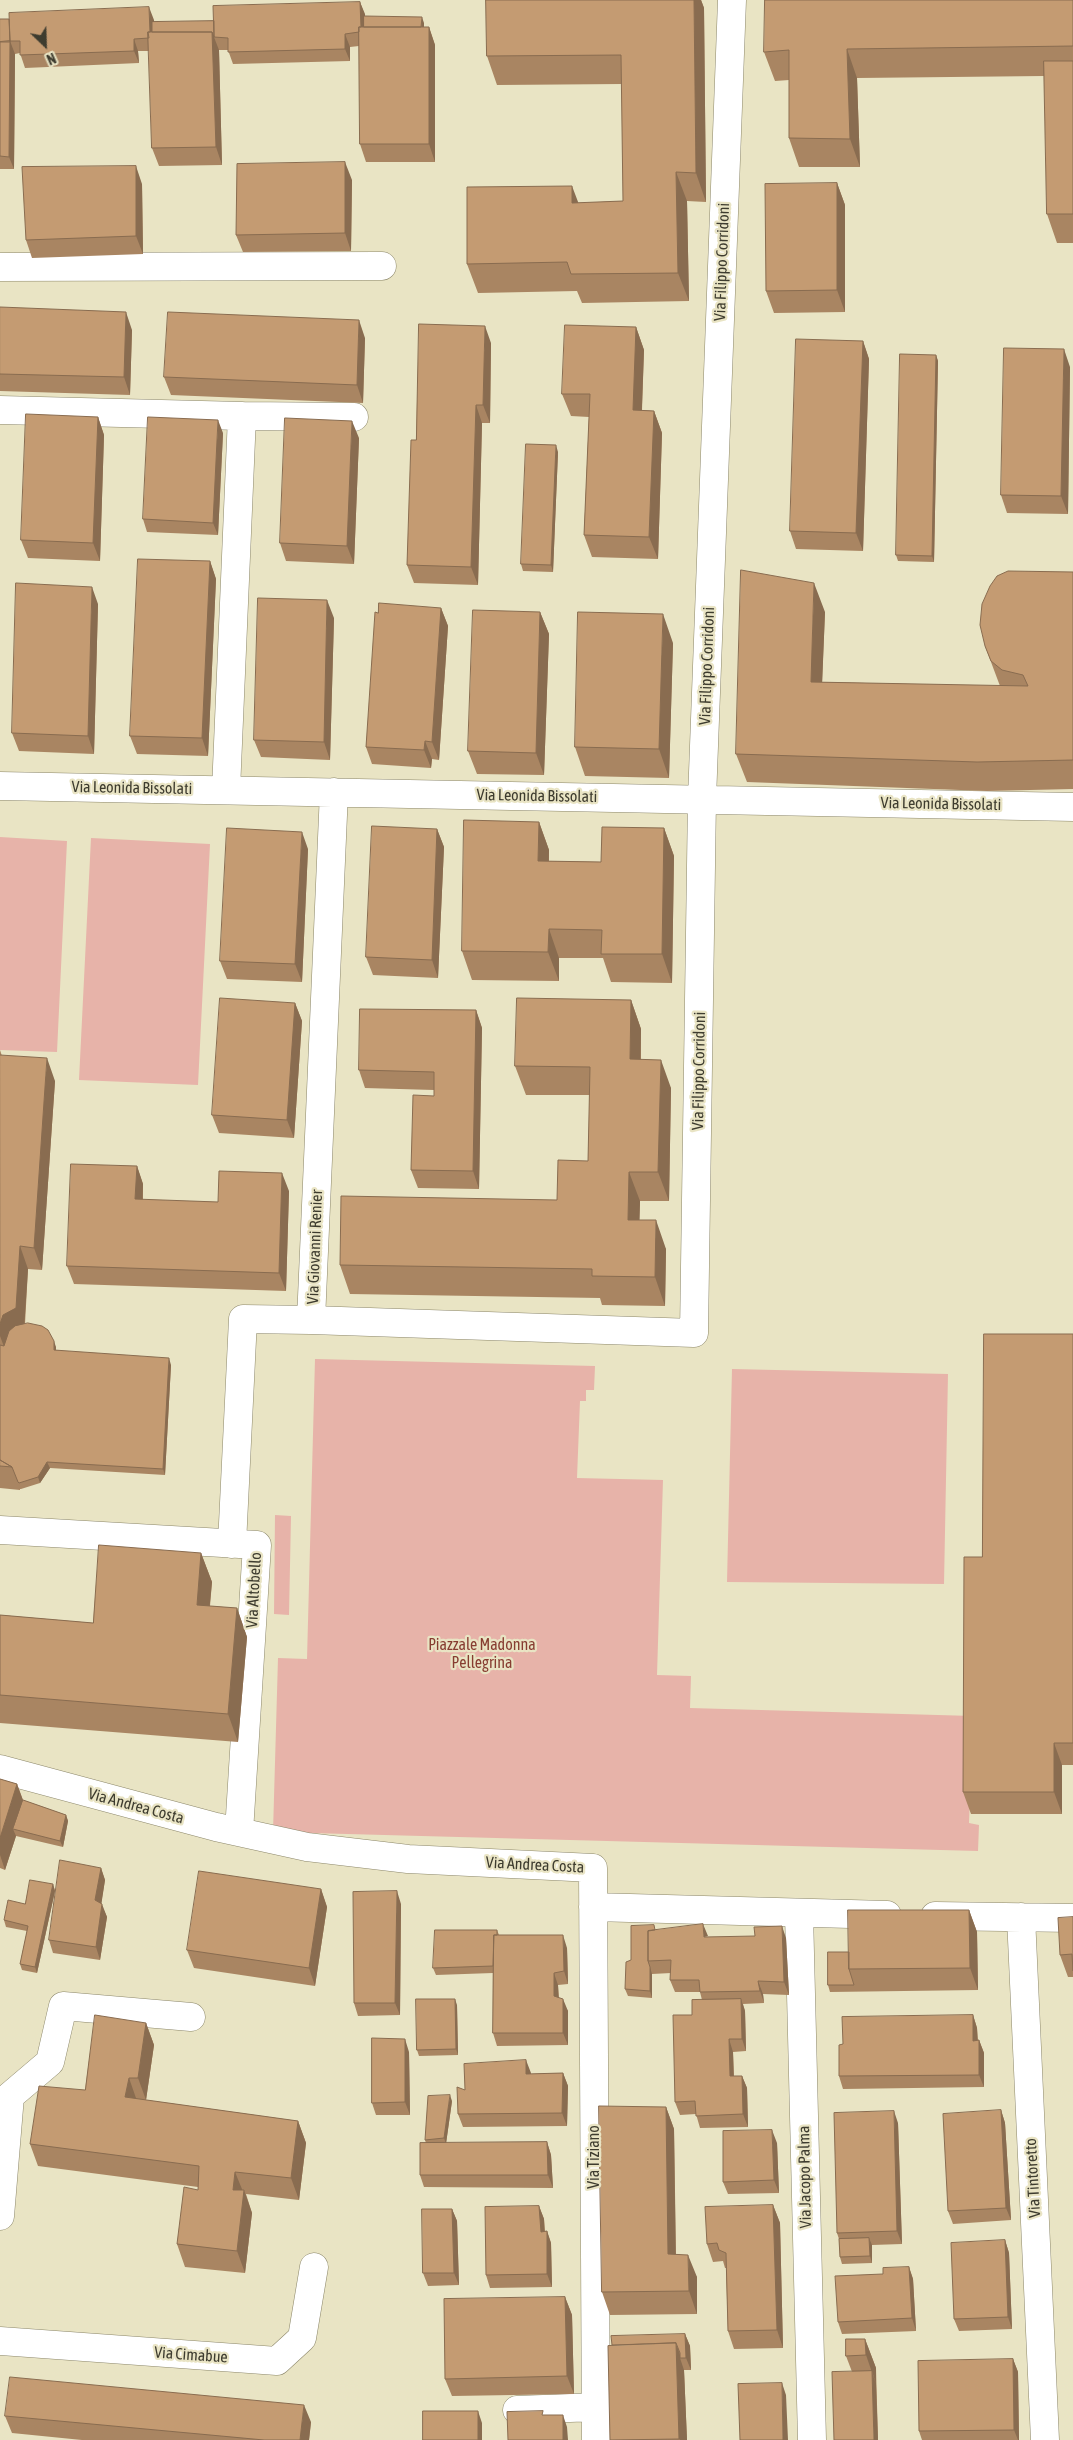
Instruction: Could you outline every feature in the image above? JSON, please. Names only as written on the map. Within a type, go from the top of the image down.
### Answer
[{"type":"street","name":"Via Filippo Corridoni","points":[[694,1333],[702,799],[732,0]]},
{"type":"street","points":[[0,267],[382,266]]},
{"type":"street","points":[[0,410],[354,417]]},
{"type":"street","points":[[226,790],[242,416]]},
{"type":"street","name":"Via Leonida Bissolati","points":[[0,786],[1073,807]]},
{"type":"street","name":"Via Giovanni Renier","points":[[334,792],[311,1320],[694,1333]]},
{"type":"street","points":[[227,1543],[243,1319],[311,1320]]},
{"type":"street","name":"Via Altobello","points":[[0,1530],[257,1545],[239,1832]]},
{"type":"street","name":"Via Andrea Costa","points":[[0,1769],[239,1832],[307,1847],[408,1859],[593,1868],[593,1907]]},
{"type":"street","points":[[593,1907],[1073,1918]]},
{"type":"street","name":"Via Tiziano","points":[[593,1907],[596,2440]]},
{"type":"street","name":"Via Jacopo Palma","points":[[798,1913],[812,2440]]},
{"type":"street","name":"Via Tintoretto","points":[[1021,1917],[1046,2440]]},
{"type":"street","points":[[0,2216],[10,2096],[50,2062],[63,2006],[191,2016]]},
{"type":"street","name":"Via Cimabue","points":[[0,2341],[276,2361],[302,2338],[314,2267]]},
{"type":"street","points":[[517,2410],[596,2407]]},
{"type":"green space","points":[[0,837],[67,841],[57,1052],[0,1050]]},
{"type":"green space","points":[[91,838],[210,844],[198,1085],[79,1080]]},
{"type":"green space","name":"Piazzale Madonna Pellegrina","points":[[315,1359],[595,1366],[594,1390],[586,1390],[586,1401],[580,1401],[577,1478],[663,1480],[657,1675],[691,1676],[690,1708],[973,1716],[969,1823],[979,1825],[978,1851],[273,1832],[278,1658],[307,1659]]},
{"type":"green space","points":[[732,1369],[948,1374],[944,1584],[727,1582]]},
{"type":"green space","points":[[275,1515],[291,1516],[289,1615],[274,1614]]},
{"type":"building","points":[[486,0],[694,0],[696,173],[676,172],[678,273],[571,274],[567,262],[467,264],[467,187],[572,186],[572,203],[623,201],[621,55],[487,56]]},
{"type":"building","points":[[765,0],[1073,0],[1073,46],[847,49],[850,139],[789,138],[789,50],[764,52]]},
{"type":"building","points":[[360,2],[361,27],[359,27],[359,32],[345,34],[345,49],[228,52],[228,38],[214,37],[213,6]]},
{"type":"building","points":[[149,7],[149,38],[134,39],[134,51],[20,55],[20,41],[10,41],[9,13]]},
{"type":"building","points":[[364,16],[422,17],[421,27],[364,27]]},
{"type":"building","points":[[0,19],[9,19],[10,42],[0,42]]},
{"type":"building","points":[[214,21],[214,37],[212,32],[152,32],[152,22]]},
{"type":"building","points":[[359,27],[429,27],[429,144],[360,144]]},
{"type":"building","points":[[148,32],[212,32],[216,147],[152,148]]},
{"type":"building","points":[[10,41],[9,157],[0,156],[0,42]]},
{"type":"building","points":[[1044,61],[1073,61],[1073,214],[1047,214]]},
{"type":"building","points":[[345,162],[345,233],[236,235],[237,164]]},
{"type":"building","points":[[136,166],[136,236],[26,240],[22,167]]},
{"type":"building","points":[[837,183],[837,290],[766,291],[765,184]]},
{"type":"building","points":[[0,307],[126,312],[124,377],[0,374]]},
{"type":"building","points":[[168,312],[359,320],[357,385],[164,377]]},
{"type":"building","points":[[419,324],[485,326],[483,405],[476,405],[471,567],[407,565],[411,440],[416,440]]},
{"type":"building","points":[[565,325],[636,327],[633,410],[654,411],[649,537],[584,535],[590,394],[562,394]]},
{"type":"building","points":[[796,339],[863,341],[856,533],[790,531]]},
{"type":"building","points":[[1004,348],[1064,349],[1061,496],[1001,495]]},
{"type":"building","points":[[900,354],[936,355],[932,556],[896,555]]},
{"type":"building","points":[[26,414],[98,417],[93,543],[21,540]]},
{"type":"building","points":[[148,417],[218,420],[213,523],[143,519]]},
{"type":"building","points":[[285,418],[352,421],[347,546],[280,543]]},
{"type":"building","points":[[526,444],[556,445],[551,565],[521,564]]},
{"type":"building","points":[[138,559],[210,561],[202,738],[130,736]]},
{"type":"building","points":[[741,570],[814,583],[811,682],[1028,686],[1023,675],[1002,670],[991,661],[980,625],[982,604],[997,576],[1008,571],[1073,572],[1073,760],[977,762],[736,754]]},
{"type":"building","points":[[16,583],[92,587],[88,736],[12,733]]},
{"type":"building","points":[[258,598],[327,600],[324,742],[254,740]]},
{"type":"building","points":[[379,603],[441,608],[432,742],[425,741],[424,750],[366,747],[375,612],[378,613]]},
{"type":"building","points":[[473,610],[540,612],[536,753],[468,751]]},
{"type":"building","points":[[578,612],[663,614],[659,749],[575,747]]},
{"type":"building","points":[[464,820],[539,822],[538,861],[601,862],[602,827],[664,828],[662,954],[601,954],[602,930],[549,929],[548,952],[462,951]]},
{"type":"building","points":[[372,826],[437,829],[432,960],[366,957]]},
{"type":"building","points":[[227,828],[302,832],[295,964],[220,961]]},
{"type":"building","points":[[220,998],[295,1003],[287,1120],[212,1115]]},
{"type":"building","points":[[517,998],[631,1000],[630,1059],[661,1060],[658,1172],[629,1172],[628,1220],[656,1220],[655,1277],[592,1276],[592,1269],[340,1265],[341,1196],[557,1200],[558,1160],[588,1161],[590,1067],[515,1066]]},
{"type":"building","points":[[360,1009],[476,1010],[473,1171],[411,1170],[413,1095],[434,1096],[434,1072],[359,1070]]},
{"type":"building","points":[[0,1055],[47,1058],[34,1248],[20,1246],[16,1308],[3,1315],[0,1324]]},
{"type":"building","points":[[71,1164],[137,1166],[135,1199],[218,1202],[219,1171],[282,1173],[279,1273],[67,1266]]},
{"type":"building","points":[[28,1323],[42,1326],[48,1330],[54,1341],[54,1350],[169,1358],[163,1469],[47,1462],[38,1477],[18,1482],[12,1467],[0,1460],[0,1345],[4,1346],[9,1331],[15,1326]]},
{"type":"building","points":[[984,1334],[1073,1334],[1073,1743],[1054,1743],[1054,1792],[963,1792],[964,1557],[982,1557]]},
{"type":"building","points":[[0,1460],[12,1467],[0,1466]]},
{"type":"building","points":[[99,1545],[201,1553],[197,1605],[237,1608],[228,1714],[0,1695],[0,1615],[93,1623]]},
{"type":"building","points":[[0,1779],[17,1784],[0,1838]]},
{"type":"building","points":[[23,1800],[66,1815],[60,1841],[13,1829]]},
{"type":"building","points":[[60,1860],[101,1868],[95,1900],[102,1904],[96,1947],[49,1940]]},
{"type":"building","points":[[199,1871],[321,1889],[309,1968],[187,1950]]},
{"type":"building","points":[[30,1880],[53,1884],[35,1967],[20,1964],[28,1926],[4,1920],[8,1900],[25,1904]]},
{"type":"building","points":[[397,1891],[395,2003],[354,2003],[353,1892]]},
{"type":"building","points":[[848,1910],[969,1910],[970,1968],[849,1969]]},
{"type":"building","points":[[1073,1917],[1073,1971],[1072,1954],[1060,1955],[1058,1918]]},
{"type":"building","points":[[703,1924],[704,1937],[755,1936],[754,1927],[782,1926],[784,1982],[758,1981],[760,1991],[700,1992],[699,1980],[670,1980],[671,1960],[648,1961],[648,1931]]},
{"type":"building","points":[[654,1925],[655,1930],[648,1931],[650,1991],[625,1989],[626,1962],[631,1960],[631,1926]]},
{"type":"building","points":[[435,1930],[497,1930],[497,1935],[494,1935],[493,1966],[433,1968]]},
{"type":"building","points":[[494,1935],[563,1935],[564,1971],[554,1973],[554,1996],[563,1999],[563,2033],[493,2033]]},
{"type":"building","points":[[828,1952],[849,1952],[849,1969],[854,1985],[828,1985]]},
{"type":"building","points":[[416,1999],[455,1999],[456,2049],[417,2050]]},
{"type":"building","points":[[741,1999],[742,2039],[729,2039],[730,2076],[742,2076],[743,2114],[696,2116],[695,2101],[675,2102],[673,2015],[692,2015],[692,2000]]},
{"type":"building","points":[[95,2015],[146,2023],[138,2078],[129,2078],[125,2097],[298,2121],[291,2178],[235,2172],[233,2190],[244,2190],[237,2251],[177,2244],[184,2187],[198,2190],[199,2166],[30,2144],[39,2086],[85,2090]]},
{"type":"building","points":[[973,2015],[973,2041],[979,2040],[979,2075],[839,2076],[839,2045],[843,2044],[842,2017]]},
{"type":"building","points":[[372,2038],[405,2039],[405,2102],[372,2103]]},
{"type":"building","points":[[526,2060],[526,2074],[563,2073],[562,2113],[458,2114],[457,2087],[465,2090],[464,2064]]},
{"type":"building","points":[[450,2095],[444,2138],[425,2140],[428,2096]]},
{"type":"building","points":[[599,2106],[666,2107],[668,2254],[688,2255],[689,2291],[602,2292]]},
{"type":"building","points":[[1001,2110],[1006,2208],[948,2211],[943,2114]]},
{"type":"building","points":[[894,2111],[897,2231],[837,2233],[834,2113]]},
{"type":"building","points":[[772,2130],[774,2180],[723,2182],[723,2131]]},
{"type":"building","points":[[547,2142],[548,2175],[420,2175],[420,2143]]},
{"type":"building","points":[[773,2205],[777,2330],[728,2331],[726,2253],[719,2250],[717,2243],[707,2244],[705,2207]]},
{"type":"building","points":[[539,2206],[541,2232],[547,2231],[547,2274],[486,2275],[485,2207]]},
{"type":"building","points":[[422,2209],[452,2209],[454,2273],[423,2273]]},
{"type":"building","points":[[869,2238],[870,2256],[840,2257],[839,2239]]},
{"type":"building","points":[[1005,2240],[1008,2317],[954,2319],[951,2243]]},
{"type":"building","points":[[909,2267],[912,2318],[838,2322],[835,2276],[883,2274],[883,2268]]},
{"type":"building","points":[[565,2297],[567,2376],[445,2379],[444,2299]]},
{"type":"building","points":[[685,2334],[686,2358],[680,2358],[676,2343],[612,2345],[611,2336]]},
{"type":"building","points":[[846,2339],[865,2339],[866,2355],[846,2356]]},
{"type":"building","points":[[676,2343],[679,2439],[610,2440],[608,2346]]},
{"type":"building","points":[[1013,2359],[1014,2430],[919,2431],[918,2361]]},
{"type":"building","points":[[872,2371],[874,2440],[834,2440],[832,2372]]},
{"type":"building","points":[[10,2377],[304,2405],[300,2440],[264,2440],[5,2416]]},
{"type":"building","points":[[782,2383],[783,2440],[740,2440],[738,2384]]},
{"type":"building","points":[[423,2411],[478,2411],[478,2440],[423,2440]]},
{"type":"building","points":[[543,2411],[542,2415],[563,2415],[563,2440],[508,2440],[507,2412]]}]
